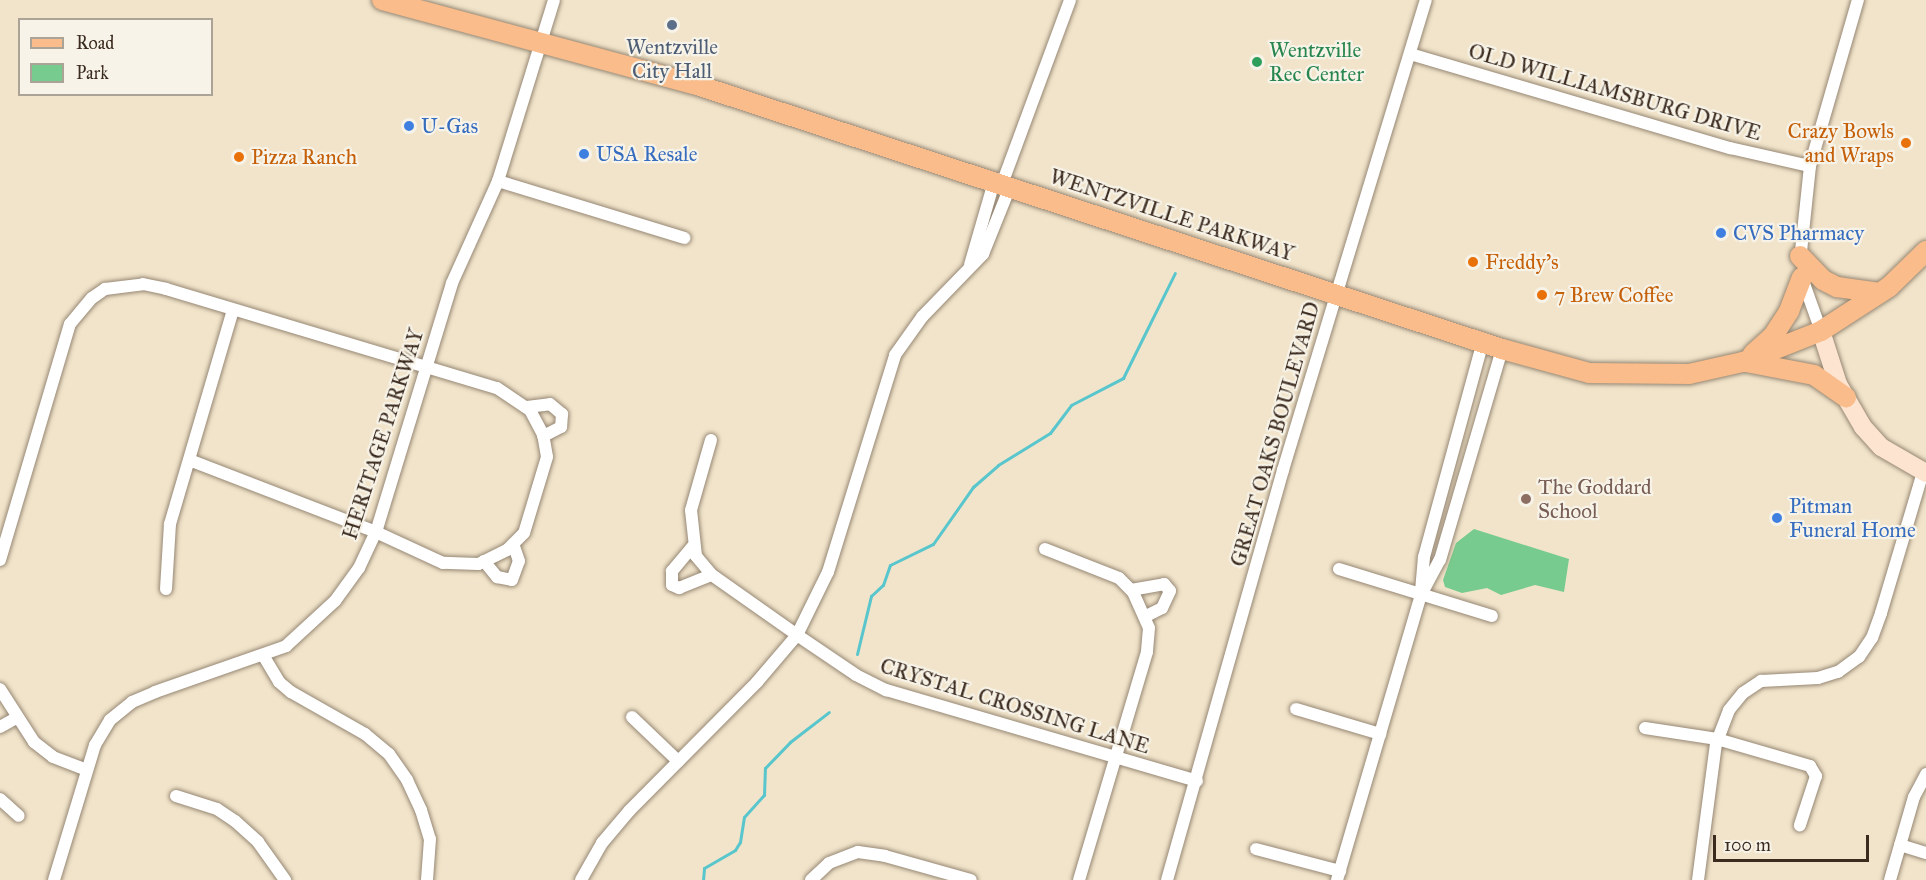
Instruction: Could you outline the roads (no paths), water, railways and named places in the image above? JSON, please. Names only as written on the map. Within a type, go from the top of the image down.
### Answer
[{"type":"main road","name":"WENTZVILLE PARKWAY","points":[[382,0],[542,40],[694,84],[1502,349],[1569,368],[1616,376],[1689,374],[1743,362],[1821,331],[1880,293],[1926,251]]},
{"type":"main road","points":[[1800,256],[1823,280],[1837,287],[1880,293]]},
{"type":"main road","points":[[1743,362],[1773,336],[1789,311],[1802,277]]},
{"type":"main road","points":[[1821,331],[1845,396],[1863,427],[1881,447],[1924,472]]},
{"type":"main road","points":[[1743,362],[1814,375],[1845,396]]},
{"type":"street","name":"HERITAGE PARKWAY","points":[[54,880],[87,770],[110,720],[132,702],[286,645],[336,601],[359,568],[376,532],[452,283],[498,181],[554,0]]},
{"type":"street","points":[[581,880],[602,843],[678,761],[757,682],[797,635],[828,572],[895,355],[922,317],[991,242],[1002,185],[1070,0]]},
{"type":"street","name":"GREAT OAKS BOULEVARD","points":[[1167,880],[1335,294],[1426,0]]},
{"type":"street","points":[[1821,331],[1802,277],[1800,256],[1809,166],[1858,0]]},
{"type":"street","name":"OLD WILLIAMSBURG DRIVE","points":[[1410,54],[1730,148],[1809,166]]},
{"type":"street","points":[[498,181],[685,238]]},
{"type":"street","points":[[0,560],[70,324],[79,311],[105,289],[143,284],[497,388],[527,408],[543,436],[546,468],[524,533],[513,544],[484,561],[443,562],[376,532],[189,460]]},
{"type":"street","points":[[166,589],[170,524],[232,309]]},
{"type":"street","points":[[1256,849],[1338,875],[1421,595],[1424,557],[1455,437],[1483,342]]},
{"type":"street","points":[[1421,595],[1440,561],[1502,349]]},
{"type":"street","points":[[527,408],[550,404],[562,414],[561,428],[543,436]]},
{"type":"street","points":[[1455,437],[1474,443]]},
{"type":"street","points":[[693,546],[672,571],[672,585],[679,588],[712,575],[693,546],[691,510],[711,440]]},
{"type":"street","points":[[1698,880],[1717,738],[1728,710],[1743,693],[1761,681],[1818,678],[1838,672],[1859,657],[1878,623],[1924,472]]},
{"type":"street","points":[[484,561],[497,577],[512,580],[519,561],[513,544]]},
{"type":"street","points":[[1045,549],[1100,568],[1131,590],[1146,616],[1147,652],[1079,880]]},
{"type":"street","points":[[1339,569],[1492,616]]},
{"type":"street","name":"CRYSTAL CROSSING LANE","points":[[712,575],[856,675],[886,690],[1197,781]]},
{"type":"street","points":[[1131,590],[1164,584],[1170,591],[1162,608],[1146,616]]},
{"type":"street","points":[[263,655],[279,682],[291,692],[365,734],[388,754],[407,780],[421,810],[429,839],[427,880]]},
{"type":"street","points":[[0,689],[16,718],[34,742],[53,757],[87,770]]},
{"type":"street","points":[[1296,709],[1380,734]]},
{"type":"street","points":[[632,717],[678,761]]},
{"type":"street","points":[[0,727],[16,718]]},
{"type":"street","points":[[1645,728],[1717,738],[1815,771],[1800,825]]},
{"type":"street","points":[[1890,880],[1914,797],[1926,774]]},
{"type":"street","points":[[176,796],[217,809],[235,821],[258,842],[285,880]]},
{"type":"street","points":[[0,799],[19,816]]},
{"type":"street","points":[[1900,845],[1926,853]]},
{"type":"street","points":[[811,880],[829,863],[858,852],[935,875],[971,880]]},
{"type":"waterway","points":[[857,654],[871,596],[883,585],[890,565],[933,544],[973,487],[998,465],[1050,433],[1071,405],[1123,378],[1175,273]]},
{"type":"waterway","points":[[703,880],[704,868],[735,850],[740,842],[744,817],[764,795],[765,768],[790,742],[829,712]]},
{"type":"place","name":"Wentzville City Hall","points":[[672,25]]},
{"type":"place","name":"Wentzville Rec Center","points":[[1257,62]]},
{"type":"place","name":"U-Gas","points":[[409,126]]},
{"type":"place","name":"Crazy Bowls and Wraps","points":[[1906,143]]},
{"type":"place","name":"USA Resale","points":[[584,154]]},
{"type":"place","name":"Pizza Ranch","points":[[239,157]]},
{"type":"place","name":"CVS Pharmacy","points":[[1721,233]]},
{"type":"place","name":"Freddy's","points":[[1473,262]]},
{"type":"place","name":"7 Brew Coffee","points":[[1542,295]]},
{"type":"place","name":"The Goddard School","points":[[1526,499]]},
{"type":"place","name":"Pitman Funeral Home","points":[[1777,518]]}]
